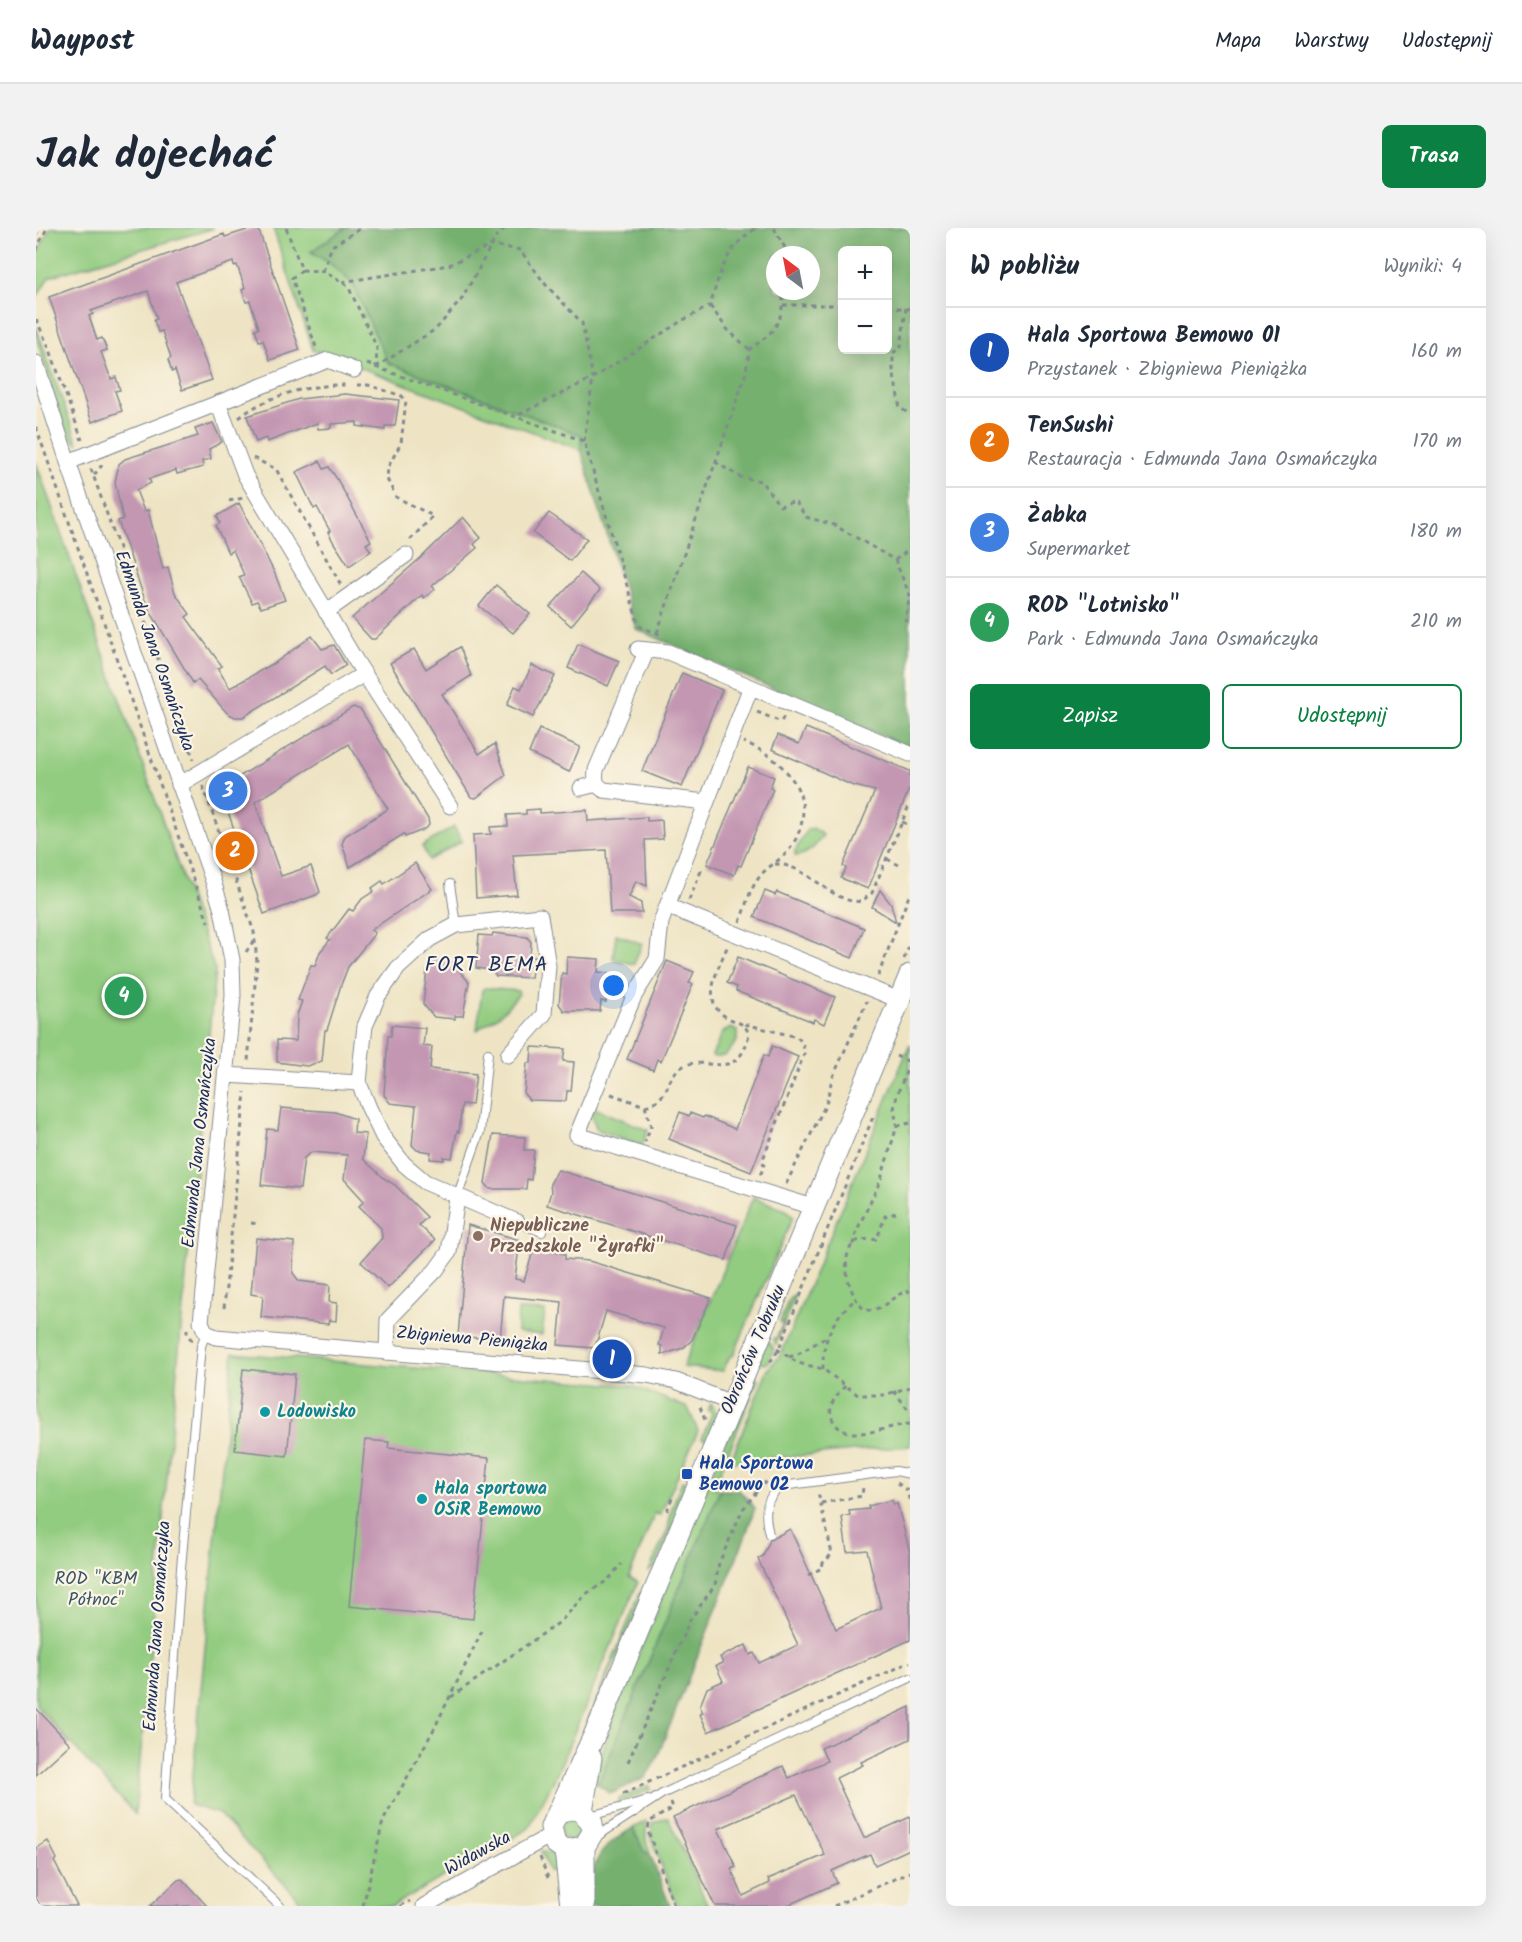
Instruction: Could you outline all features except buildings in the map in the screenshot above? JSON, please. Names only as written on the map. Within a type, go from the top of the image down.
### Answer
[{"type":"street","points":[[68,462],[328,360],[360,367]]},
{"type":"street","name":"Edmunda Jana Osmańczyka","points":[[36,363],[222,910],[232,960],[233,996],[201,1322],[206,1333]]},
{"type":"street","points":[[218,403],[245,475],[364,674],[450,806]]},
{"type":"street","points":[[326,612],[405,550]]},
{"type":"street","points":[[597,784],[596,770],[642,651],[668,652],[750,689],[910,754]]},
{"type":"street","points":[[179,785],[364,674]]},
{"type":"street","points":[[750,689],[661,922],[657,960],[634,996],[577,1135],[813,1208]]},
{"type":"street","points":[[581,788],[597,784],[604,789],[705,802]]},
{"type":"street","points":[[667,906],[735,929],[899,1000]]},
{"type":"street","points":[[508,1055],[544,1014],[548,966],[540,916],[456,925],[430,939],[406,961],[378,996],[365,1026],[359,1083],[383,1137],[404,1164],[425,1182],[457,1198],[491,1209],[517,1222]]},
{"type":"street","name":"Obrońców Tobruku","points":[[599,1725],[585,1814],[593,1832],[573,1843],[550,1827],[599,1725],[910,975]]},
{"type":"street","points":[[226,1075],[359,1083]]},
{"type":"street","points":[[387,1352],[388,1320],[436,1270],[448,1252],[457,1198]]},
{"type":"street","name":"Zbigniewa Pieniążka","points":[[206,1333],[216,1337],[647,1375],[676,1381],[731,1403]]},
{"type":"street","points":[[558,1813],[566,1809],[585,1814]]},
{"type":"street","points":[[571,1906],[573,1843]]},
{"type":"street","points":[[573,1843],[584,1906]]},
{"type":"street","name":"Widawska","points":[[424,1906],[573,1843]]},
{"type":"lane","points":[[450,884],[456,925]]},
{"type":"lane","points":[[457,1198],[480,1132],[488,1053]]},
{"type":"lane","points":[[517,1222],[542,1232]]},
{"type":"lane","name":"Edmunda Jana Osmańczyka","points":[[206,1333],[201,1346],[181,1568],[165,1799],[279,1906]]},
{"type":"lane","points":[[769,1534],[765,1520],[770,1496],[782,1486],[896,1471],[910,1474]]},
{"type":"lane","points":[[573,1843],[655,1798],[910,1678]]},
{"type":"lane","points":[[585,1814],[655,1798]]},
{"type":"path","points":[[36,234],[39,228]]},
{"type":"path","points":[[36,250],[47,228]]},
{"type":"path","points":[[286,228],[302,270]]},
{"type":"path","points":[[323,271],[332,246],[361,228]]},
{"type":"path","points":[[376,367],[436,329],[462,299],[492,244],[505,228]]},
{"type":"path","points":[[513,417],[592,378],[683,320],[710,306],[720,270],[734,245],[757,228]]},
{"type":"path","points":[[774,228],[784,246]]},
{"type":"path","points":[[342,282],[449,265],[492,244],[520,250],[546,285],[582,323],[592,378],[584,441],[639,626],[668,638]]},
{"type":"path","points":[[324,350],[318,352],[292,278],[302,270],[323,271],[348,286],[377,348],[376,367]]},
{"type":"path","points":[[657,633],[744,376],[750,349],[775,331],[783,300]]},
{"type":"path","points":[[783,305],[838,304]]},
{"type":"path","points":[[710,306],[728,330],[750,349]]},
{"type":"path","points":[[892,307],[908,309],[901,346],[893,353],[893,370],[900,408],[910,414]]},
{"type":"path","points":[[360,367],[376,367],[584,441]]},
{"type":"path","points":[[236,424],[240,416],[256,406],[304,388],[334,384],[368,385],[402,396],[406,401],[401,443],[388,467],[387,479],[396,497],[433,516],[405,550]]},
{"type":"path","points":[[36,428],[209,926]]},
{"type":"path","points":[[246,457],[269,463],[276,469],[348,597]]},
{"type":"path","points":[[715,462],[740,477],[761,481],[780,506],[795,501],[806,517],[834,525],[895,560],[910,596],[905,619],[910,625]]},
{"type":"path","points":[[229,501],[250,497]]},
{"type":"path","points":[[895,560],[910,549]]},
{"type":"path","points":[[743,706],[781,722],[787,713]]},
{"type":"path","points":[[730,737],[769,754],[778,761],[795,783],[800,796],[801,810],[796,836],[791,847],[755,882],[712,986],[712,997],[722,1014],[743,1024],[797,1037],[802,1042],[805,1052],[763,1159],[764,1167],[758,1179]]},
{"type":"path","points":[[774,864],[790,865],[849,901],[857,902],[872,894],[910,803]]},
{"type":"path","points":[[902,822],[910,825]]},
{"type":"path","points":[[886,860],[899,865]]},
{"type":"path","points":[[779,1196],[801,1159],[826,1104],[832,1079],[872,989],[910,892]]},
{"type":"path","points":[[595,1088],[639,1106],[653,1104],[661,1099],[679,1068],[693,1063],[712,1066],[725,1065],[743,1053],[749,1034],[743,1024]]},
{"type":"path","points":[[892,1066],[896,1056],[910,1062],[909,1073],[897,1095],[894,1109],[897,1126],[880,1182],[856,1230],[848,1269],[855,1300],[865,1310],[881,1309],[901,1292],[910,1292]]},
{"type":"path","points":[[765,1369],[778,1351],[876,1108]]},
{"type":"path","points":[[897,1126],[910,1123]]},
{"type":"path","points":[[853,1245],[859,1240],[878,1239],[885,1216],[896,1213]]},
{"type":"path","points":[[251,1223],[259,1224]]},
{"type":"path","points":[[796,1293],[804,1288]]},
{"type":"path","points":[[823,1369],[823,1355],[836,1317],[855,1300]]},
{"type":"path","points":[[188,1323],[187,1335],[192,1340]]},
{"type":"path","points":[[787,1357],[798,1354],[829,1336]]},
{"type":"path","points":[[774,1344],[778,1351],[787,1357],[798,1363],[823,1369],[858,1395],[884,1395],[910,1387]]},
{"type":"path","points":[[845,1386],[836,1396],[830,1409],[832,1420],[839,1428],[857,1433],[876,1433],[895,1425],[910,1424]]},
{"type":"path","points":[[894,1391],[910,1412]]},
{"type":"path","points":[[628,1762],[690,1620],[715,1585],[719,1563],[743,1509],[762,1485],[770,1479]]},
{"type":"path","points":[[808,1575],[822,1568],[823,1563],[832,1554],[816,1481]]},
{"type":"path","points":[[886,1484],[897,1483],[907,1490],[910,1503]]},
{"type":"path","points":[[722,1486],[762,1485]]},
{"type":"path","points":[[821,1503],[862,1496],[863,1487],[874,1486]]},
{"type":"path","points":[[449,1698],[560,1622],[586,1594],[608,1580],[621,1564]]},
{"type":"path","points":[[363,1906],[383,1821],[483,1629]]},
{"type":"path","points":[[634,1788],[910,1662]]},
{"type":"path","points":[[671,1802],[673,1808],[649,1822],[648,1831],[674,1906]]},
{"type":"path","points":[[834,1906],[910,1872]]},
{"type":"green space","points":[[50,228],[214,228],[49,277],[37,297],[36,256]]},
{"type":"green space","points":[[273,228],[346,228],[311,252],[331,264],[352,283],[388,363],[582,435],[581,450],[313,350]]},
{"type":"green space","points":[[346,228],[910,228],[910,748],[636,629],[581,450],[581,435],[388,363],[352,283],[331,264],[311,251]]},
{"type":"green space","points":[[36,327],[78,444],[67,434],[38,343]]},
{"type":"green space","name":"ROD \"KBM Północ\"","points":[[36,462],[215,970],[135,1814],[36,1705]]},
{"type":"green space","points":[[454,827],[462,841],[429,860],[422,846]]},
{"type":"green space","points":[[813,828],[823,835],[818,843],[804,854],[795,856],[795,851],[807,830]]},
{"type":"green space","points":[[616,934],[642,944],[634,964],[613,959]]},
{"type":"green space","points":[[485,988],[518,991],[519,994],[500,1015],[477,1030],[482,990]]},
{"type":"green space","points":[[731,1028],[737,1031],[737,1041],[725,1056],[714,1057],[712,1055],[723,1032]]},
{"type":"green space","points":[[910,1044],[910,1446],[730,1462],[767,1371],[781,1354]]},
{"type":"green space","points":[[594,1108],[648,1130],[642,1145],[597,1130],[592,1116]]},
{"type":"green space","points":[[753,1197],[788,1211],[793,1217],[733,1356],[730,1356],[723,1371],[683,1367]]},
{"type":"green space","points":[[795,1295],[776,1345],[773,1339],[777,1337],[783,1323],[780,1322],[789,1299]]},
{"type":"green space","points":[[518,1310],[545,1311],[542,1335],[517,1332]]},
{"type":"green space","points":[[767,1341],[774,1349],[769,1362],[765,1364],[758,1362]]},
{"type":"green space","points":[[233,1353],[633,1386],[688,1408],[698,1431],[660,1515],[655,1513],[629,1577],[638,1582],[555,1778],[528,1829],[392,1906],[305,1906],[219,1814],[190,1805]]},
{"type":"green space","points":[[752,1377],[758,1379],[714,1488],[720,1490],[598,1784],[594,1779],[615,1712]]},
{"type":"green space","points":[[711,1404],[718,1414],[708,1440],[702,1438],[712,1414],[708,1410]]},
{"type":"green space","points":[[682,1481],[690,1484],[656,1567],[649,1571],[668,1529],[672,1508]]},
{"type":"green space","points":[[720,1490],[739,1490],[755,1508],[745,1537],[656,1760],[645,1778],[610,1794],[598,1784]]},
{"type":"green space","points":[[641,1591],[643,1598],[565,1775]]},
{"type":"green space","points":[[649,1785],[651,1789],[618,1805],[619,1799]]},
{"type":"green space","points":[[668,1817],[708,1906],[677,1906],[651,1838],[652,1823]]},
{"type":"green space","points":[[565,1818],[581,1819],[585,1834],[571,1842],[561,1835],[561,1821]]},
{"type":"green space","points":[[646,1821],[646,1841],[651,1857],[643,1850],[633,1828]]},
{"type":"green space","points":[[633,1828],[643,1850],[651,1857],[670,1906],[589,1906],[592,1878],[598,1859],[610,1844]]},
{"type":"green space","points":[[541,1851],[552,1855],[562,1871],[549,1871]]},
{"type":"place","name":"Żabka","points":[[228,791]]},
{"type":"place","name":"TenSushi","points":[[235,851]]},
{"type":"place","name":"ROD \"Lotnisko\"","points":[[124,996]]},
{"type":"place","name":"Niepubliczne Przedszkole \"Żyrafki\"","points":[[478,1236]]},
{"type":"place","name":"Hala Sportowa Bemowo 01","points":[[612,1359]]},
{"type":"place","name":"Lodowisko","points":[[265,1412]]},
{"type":"place","name":"Hala Sportowa Bemowo 02","points":[[687,1474]]},
{"type":"place","name":"Hala sportowa OSiR Bemowo","points":[[422,1499]]},
{"type":"district","name":"FORT BEMA","points":[[487,965]]}]
